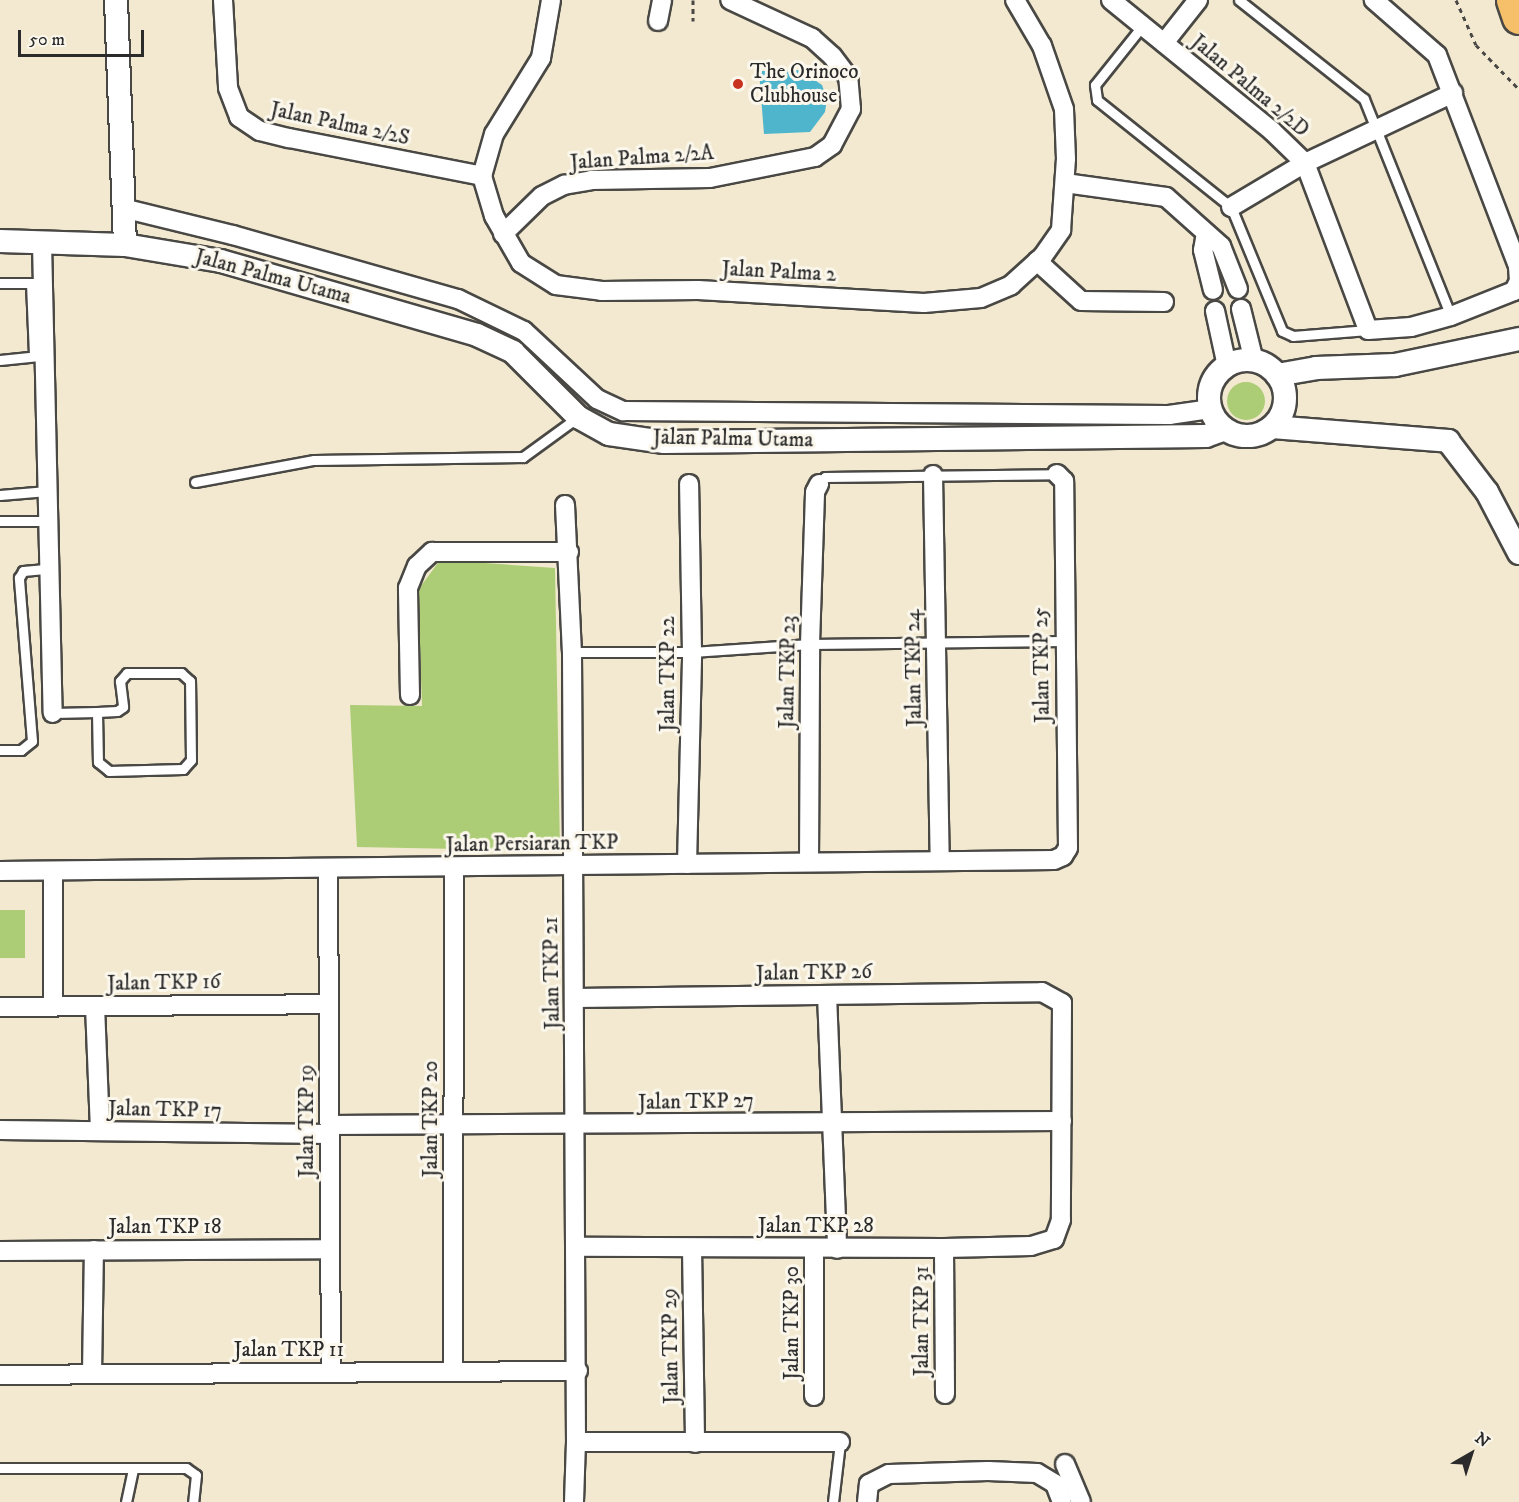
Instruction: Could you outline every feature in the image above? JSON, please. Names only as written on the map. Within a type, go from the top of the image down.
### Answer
[{"type":"highway","points":[[1514,0],[1519,17]]},
{"type":"street","points":[[117,0],[126,209],[125,245]]},
{"type":"street","name":"Jalan Palma 2/2S","points":[[223,0],[228,88],[239,117],[260,131],[482,176]]},
{"type":"street","points":[[482,176],[494,134],[541,58],[551,0]]},
{"type":"street","points":[[658,21],[662,0]]},
{"type":"street","name":"Jalan Palma 2/2A","points":[[503,234],[542,196],[564,185],[591,180],[710,178],[815,157],[832,145],[851,109],[852,94],[843,70],[812,38],[730,0]]},
{"type":"street","name":"Jalan Palma 2","points":[[482,176],[503,234],[520,262],[556,285],[602,291],[699,290],[924,303],[981,298],[1011,285],[1037,261],[1061,230],[1065,183],[1064,109],[1042,46],[1015,0]]},
{"type":"street","name":"Jalan Palma 2/2D","points":[[1111,0],[1272,130],[1305,163],[1368,330]]},
{"type":"street","points":[[1164,43],[1198,0]]},
{"type":"street","points":[[1368,330],[1411,327],[1451,316],[1514,291],[1519,281],[1518,266],[1454,93],[1437,56],[1374,0]]},
{"type":"street","points":[[1231,207],[1305,163],[1377,127],[1454,93]]},
{"type":"street","points":[[1065,183],[1166,197],[1221,246],[1238,289]]},
{"type":"street","points":[[126,209],[233,235],[467,302],[524,331],[597,399],[622,411],[1169,415],[1210,409]]},
{"type":"street","points":[[1206,233],[1203,250],[1212,290]]},
{"type":"street","name":"Jalan Palma Utama","points":[[0,241],[125,245],[220,261],[477,334],[513,352],[578,417],[609,434],[664,442],[1206,436],[1225,429]]},
{"type":"street","points":[[42,243],[37,283],[47,491],[53,713]]},
{"type":"street","points":[[1037,261],[1071,296],[1081,300],[1164,302]]},
{"type":"street","points":[[1241,309],[1254,361]]},
{"type":"street","points":[[1215,311],[1227,366]]},
{"type":"street","points":[[1277,375],[1316,368],[1395,365],[1519,339]]},
{"type":"street","points":[[1272,427],[1284,408],[1285,396],[1277,375],[1254,361],[1227,366],[1211,384],[1210,409],[1225,429],[1249,436],[1272,427],[1448,441],[1487,492],[1519,553]]},
{"type":"street","name":"Jalan TKP 24","points":[[933,474],[940,860]]},
{"type":"street","name":"Jalan TKP 25","points":[[1057,474],[1064,482],[1063,641],[1068,848],[1063,856]]},
{"type":"street","name":"Jalan TKP 22","points":[[687,864],[692,652],[689,484]]},
{"type":"street","name":"Jalan TKP 23","points":[[808,862],[810,644],[815,492],[819,484]]},
{"type":"street","name":"Jalan TKP 21","points":[[565,505],[572,652],[578,1371],[574,1502]]},
{"type":"street","points":[[410,695],[408,588],[417,566],[432,552],[569,552]]},
{"type":"street","name":"Jalan Persiaran TKP","points":[[0,872],[1054,860],[1063,856]]},
{"type":"street","name":"Jalan TKP 20","points":[[453,1371],[454,867]]},
{"type":"street","name":"Jalan TKP 19","points":[[328,868],[331,1372]]},
{"type":"street","points":[[53,871],[53,1006]]},
{"type":"street","name":"Jalan TKP 26","points":[[575,998],[1042,992],[1054,996],[1062,1003],[1062,1121]]},
{"type":"street","points":[[827,995],[837,1249]]},
{"type":"street","name":"Jalan TKP 16","points":[[0,1007],[329,1004]]},
{"type":"street","points":[[95,1006],[100,1131]]},
{"type":"street","name":"Jalan TKP 27","points":[[330,1130],[453,1123],[576,1125],[1062,1121]]},
{"type":"street","name":"Jalan TKP 28","points":[[577,1247],[837,1249],[1031,1246],[1054,1239],[1061,1220],[1062,1121]]},
{"type":"street","name":"Jalan TKP 17","points":[[0,1130],[330,1130]]},
{"type":"street","name":"Jalan TKP 29","points":[[692,1248],[695,1443]]},
{"type":"street","name":"Jalan TKP 31","points":[[944,1248],[945,1394]]},
{"type":"street","name":"Jalan TKP 18","points":[[0,1251],[330,1249]]},
{"type":"street","name":"Jalan TKP 30","points":[[814,1249],[814,1396]]},
{"type":"street","points":[[92,1374],[94,1250]]},
{"type":"street","name":"Jalan TKP 11","points":[[0,1375],[578,1371]]},
{"type":"street","points":[[576,1442],[840,1442]]},
{"type":"street","points":[[1065,1464],[1081,1502]]},
{"type":"street","points":[[868,1493],[889,1474],[1037,1473],[1055,1484],[1062,1502]]},
{"type":"lane","points":[[1239,0],[1365,99],[1451,316]]},
{"type":"lane","points":[[1143,25],[1095,85],[1097,100],[1231,207],[1240,220],[1281,331],[1293,336],[1368,330]]},
{"type":"lane","points":[[0,283],[37,283]]},
{"type":"lane","points":[[0,360],[39,356]]},
{"type":"lane","points":[[195,482],[314,460],[523,457],[578,417]]},
{"type":"lane","points":[[819,484],[825,477],[1057,474]]},
{"type":"lane","points":[[0,495],[47,491]]},
{"type":"lane","points":[[0,521],[48,521]]},
{"type":"lane","points":[[0,750],[21,750],[32,741],[27,653],[19,578],[23,571],[48,569]]},
{"type":"lane","points":[[572,652],[692,652],[810,644],[1063,641]]},
{"type":"lane","points":[[53,713],[117,711],[123,707],[120,681],[127,672],[181,673],[190,681],[191,760],[183,769],[108,771],[98,762],[97,712]]},
{"type":"lane","points":[[833,1502],[840,1442]]},
{"type":"lane","points":[[0,1468],[133,1470],[186,1468],[196,1474],[193,1502]]},
{"type":"lane","points":[[126,1502],[133,1470]]},
{"type":"path","points":[[693,0],[693,21]]},
{"type":"path","points":[[1456,0],[1476,45],[1519,88]]},
{"type":"green space","points":[[1246,382],[1259,388],[1265,401],[1259,414],[1246,420],[1233,414],[1227,401],[1233,388]]},
{"type":"green space","points":[[440,560],[555,568],[560,851],[357,847],[350,705],[422,706],[418,590]]},
{"type":"green space","points":[[0,910],[25,910],[25,958],[0,958]]},
{"type":"water","points":[[800,70],[822,85],[827,99],[825,112],[810,132],[764,134],[759,71]]},
{"type":"place","name":"The Orinoco Clubhouse","points":[[738,84]]}]
